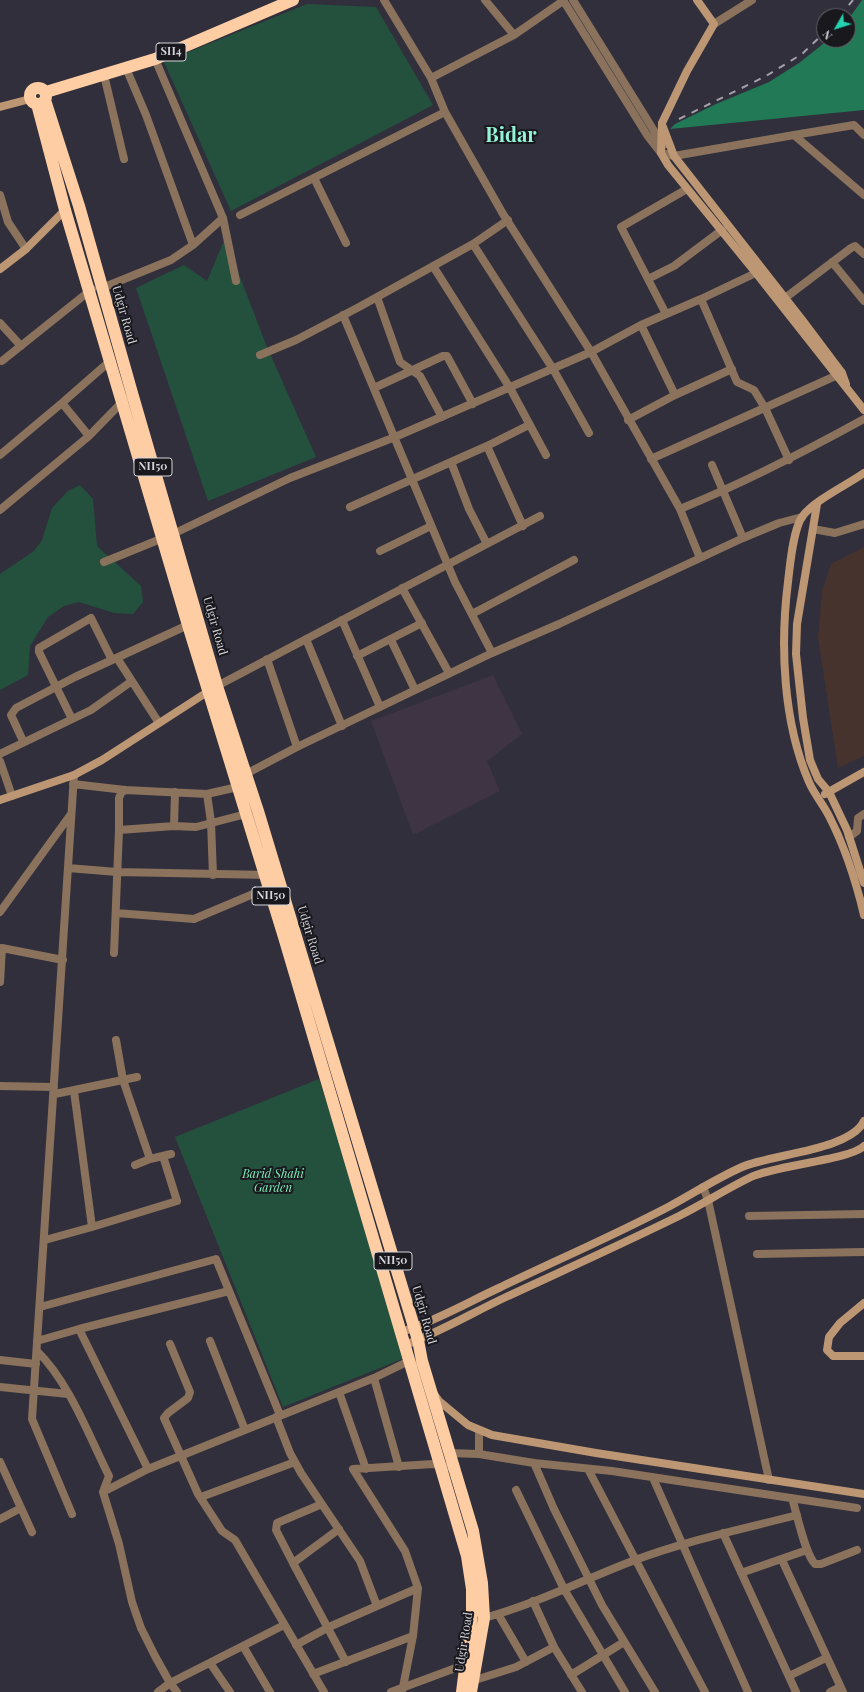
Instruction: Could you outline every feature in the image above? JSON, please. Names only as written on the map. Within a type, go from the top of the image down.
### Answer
[{"type":"highway","name":"SH4","points":[[40,99],[104,75],[155,59],[293,0]]},
{"type":"highway","name":"Udgir Road","points":[[40,99],[65,210],[122,401],[168,536],[272,880],[418,1340],[422,1361],[473,1531],[482,1582],[484,1618],[462,1692]]},
{"type":"highway","name":"Udgir Road","points":[[40,99],[79,206],[132,393],[168,536],[188,625],[213,688]]},
{"type":"highway","name":"Udgir Road","points":[[242,781],[246,814],[272,880],[439,1466],[467,1556],[472,1589],[472,1687]]},
{"type":"main road","points":[[697,0],[714,24],[687,71],[662,123],[661,153],[668,165],[687,189],[722,230],[785,298],[864,408]]},
{"type":"main road","points":[[0,107],[40,99]]},
{"type":"main road","points":[[662,123],[674,156],[839,374]]},
{"type":"main road","points":[[0,269],[26,248],[65,210]]},
{"type":"main road","points":[[864,473],[817,504],[802,517],[793,544],[784,614],[784,643],[789,707],[796,745],[809,783],[829,815],[856,879],[864,915]]},
{"type":"main road","points":[[817,504],[797,624],[796,654],[803,718],[810,760],[818,779],[829,792],[849,837],[864,883]]},
{"type":"main road","points":[[0,800],[74,775],[102,760],[213,688]]},
{"type":"main road","points":[[818,798],[864,772]]},
{"type":"main road","points":[[401,1332],[413,1328],[606,1238],[671,1206],[743,1166],[772,1157],[838,1142],[850,1137],[864,1121]]},
{"type":"main road","points":[[850,1137],[863,1149]]},
{"type":"main road","points":[[405,1345],[610,1250],[753,1176],[782,1167],[842,1155],[863,1149]]},
{"type":"main road","points":[[864,1303],[840,1323],[829,1337],[828,1350],[833,1356],[864,1356]]},
{"type":"main road","points":[[430,1386],[439,1401],[468,1426],[492,1435],[596,1453],[864,1494]]},
{"type":"street","points":[[386,0],[431,78],[445,112],[508,220],[591,352],[628,420],[680,509],[700,558]]},
{"type":"street","points":[[486,0],[514,35]]},
{"type":"street","points":[[431,78],[514,35],[563,0],[639,123],[661,153],[674,156],[794,134],[854,125],[864,134]]},
{"type":"street","points":[[573,0],[661,142],[670,146]]},
{"type":"street","points":[[714,24],[752,0]]},
{"type":"street","points":[[155,59],[223,218],[236,281]]},
{"type":"street","points":[[126,68],[146,115],[193,245]]},
{"type":"street","points":[[104,75],[124,159]]},
{"type":"street","points":[[240,215],[445,112]]},
{"type":"street","points":[[794,134],[864,195]]},
{"type":"street","points":[[314,178],[346,242]]},
{"type":"street","points":[[666,314],[621,227],[687,189]]},
{"type":"street","points":[[0,195],[2,213],[26,248]]},
{"type":"street","points":[[2,361],[89,291],[101,285],[171,260],[193,245],[223,218]]},
{"type":"street","points":[[260,355],[296,340],[377,297],[473,244],[508,220]]},
{"type":"street","points":[[648,279],[674,266],[722,230]]},
{"type":"street","points":[[473,244],[553,369],[589,433]]},
{"type":"street","points":[[785,298],[854,246],[864,254]]},
{"type":"street","points":[[832,262],[864,301]]},
{"type":"street","points":[[433,266],[510,388],[546,455]]},
{"type":"street","points":[[104,562],[168,536],[290,478],[442,417],[553,369],[591,352],[641,325],[760,271]]},
{"type":"street","points":[[377,297],[400,362],[420,376],[442,417]]},
{"type":"street","points":[[701,299],[737,382],[754,390],[766,408],[789,460]]},
{"type":"street","points":[[343,315],[448,565],[492,653]]},
{"type":"street","points":[[0,323],[21,346]]},
{"type":"street","points":[[641,325],[675,395]]},
{"type":"street","points":[[374,388],[443,356],[447,356],[473,404]]},
{"type":"street","points":[[0,455],[110,361]]},
{"type":"street","points":[[628,420],[675,395],[732,369]]},
{"type":"street","points":[[651,459],[839,374]]},
{"type":"street","points":[[0,510],[89,436],[122,401],[132,393]]},
{"type":"street","points":[[62,403],[89,436]]},
{"type":"street","points":[[680,509],[723,492],[789,460],[864,419]]},
{"type":"street","points":[[350,507],[487,446],[529,425]]},
{"type":"street","points":[[487,446],[523,526]]},
{"type":"street","points":[[451,462],[469,509],[487,544]]},
{"type":"street","points":[[712,465],[743,538]]},
{"type":"street","points":[[213,688],[540,516]]},
{"type":"street","points":[[73,784],[125,790],[207,794],[242,781],[297,747],[449,673],[559,624],[743,538],[802,517]]},
{"type":"street","points":[[813,529],[841,532],[864,524]]},
{"type":"street","points":[[380,551],[431,526]]},
{"type":"street","points":[[472,614],[574,560]]},
{"type":"street","points":[[402,588],[449,673]]},
{"type":"street","points":[[72,719],[38,652],[39,648],[91,618],[115,659],[132,681],[159,722]]},
{"type":"street","points":[[342,620],[380,707]]},
{"type":"street","points":[[357,656],[422,623]]},
{"type":"street","points":[[23,741],[11,715],[13,710],[56,687],[188,625]]},
{"type":"street","points":[[306,639],[342,726]]},
{"type":"street","points":[[391,640],[415,690]]},
{"type":"street","points":[[267,659],[297,747]]},
{"type":"street","points":[[0,754],[23,741],[91,710],[132,681]]},
{"type":"street","points":[[0,761],[12,796]]},
{"type":"street","points":[[72,1514],[32,1419],[55,1091],[74,775]]},
{"type":"street","points":[[114,953],[119,798],[121,793],[125,790]]},
{"type":"street","points":[[174,826],[175,792]]},
{"type":"street","points":[[207,794],[211,822],[214,875]]},
{"type":"street","points":[[0,912],[72,814]]},
{"type":"street","points":[[119,830],[174,826],[196,827],[246,814]]},
{"type":"street","points":[[849,837],[858,830],[858,818],[864,814]]},
{"type":"street","points":[[68,868],[117,872],[214,875],[272,880]]},
{"type":"street","points":[[116,913],[194,919],[272,880]]},
{"type":"street","points":[[0,982],[1,948],[63,960]]},
{"type":"street","points":[[116,1040],[123,1080],[150,1159]]},
{"type":"street","points":[[0,1086],[55,1091],[74,1091],[137,1077]]},
{"type":"street","points":[[74,1091],[92,1228]]},
{"type":"street","points":[[45,1240],[92,1228],[177,1201],[167,1155],[150,1159],[135,1165]]},
{"type":"street","points":[[703,1187],[708,1200],[769,1480]]},
{"type":"street","points":[[749,1216],[864,1214]]},
{"type":"street","points":[[757,1254],[864,1252]]},
{"type":"street","points":[[40,1307],[216,1259],[230,1291],[295,1462],[360,1561],[377,1606]]},
{"type":"street","points":[[38,1341],[79,1329],[230,1291]]},
{"type":"street","points":[[79,1329],[148,1469]]},
{"type":"street","points":[[210,1341],[245,1430]]},
{"type":"street","points":[[170,1344],[190,1392],[188,1398],[168,1413],[164,1418],[180,1456],[208,1512],[222,1532],[235,1540],[324,1692]]},
{"type":"street","points":[[37,1351],[48,1362],[68,1394],[109,1476],[103,1492],[119,1544],[132,1602],[141,1628],[170,1683],[177,1692]]},
{"type":"street","points":[[0,1360],[36,1364]]},
{"type":"street","points":[[103,1492],[148,1469],[374,1378],[409,1361]]},
{"type":"street","points":[[374,1378],[399,1468]]},
{"type":"street","points":[[0,1387],[34,1389],[68,1394]]},
{"type":"street","points":[[339,1392],[366,1469]]},
{"type":"street","points":[[479,1430],[479,1454]]},
{"type":"street","points":[[449,1453],[479,1454],[857,1508]]},
{"type":"street","points":[[0,1462],[3,1477],[21,1508],[32,1532]]},
{"type":"street","points":[[201,1497],[295,1462]]},
{"type":"street","points":[[534,1463],[554,1508],[602,1605],[655,1692]]},
{"type":"street","points":[[402,1690],[413,1636],[418,1588],[405,1551],[353,1469],[439,1466],[454,1468]]},
{"type":"street","points":[[588,1469],[705,1692]]},
{"type":"street","points":[[653,1478],[748,1692]]},
{"type":"street","points":[[516,1490],[564,1589],[625,1692]]},
{"type":"street","points":[[792,1498],[807,1550],[811,1560],[815,1564],[821,1564],[857,1550]]},
{"type":"street","points":[[322,1504],[277,1523],[276,1530],[329,1627],[346,1662]]},
{"type":"street","points":[[0,1519],[21,1508]]},
{"type":"street","points":[[484,1618],[589,1580],[635,1560],[682,1544],[797,1515]]},
{"type":"street","points":[[293,1563],[339,1529]]},
{"type":"street","points":[[723,1533],[796,1692]]},
{"type":"street","points":[[741,1573],[782,1560],[807,1550]]},
{"type":"street","points":[[782,1560],[841,1690],[830,1692]]},
{"type":"street","points":[[296,1645],[329,1627],[418,1588]]},
{"type":"street","points":[[532,1601],[554,1647],[582,1692]]},
{"type":"street","points":[[498,1614],[526,1662]]},
{"type":"street","points":[[158,1692],[170,1683],[284,1625]]},
{"type":"street","points":[[313,1674],[413,1636]]},
{"type":"street","points":[[571,1675],[624,1642]]},
{"type":"street","points":[[243,1646],[270,1692]]},
{"type":"street","points":[[472,1687],[516,1667],[554,1647]]},
{"type":"street","points":[[789,1676],[826,1658]]},
{"type":"street","points":[[210,1663],[230,1692]]},
{"type":"street","points":[[391,1692],[402,1690],[471,1663]]},
{"type":"shaded area","points":[[864,547],[864,756],[838,768],[818,638],[822,591],[831,564]]},
{"type":"shaded area","points":[[493,675],[522,734],[487,761],[500,791],[413,835],[371,721]]},
{"type":"green space","points":[[862,0],[864,0],[864,110],[670,129],[675,124],[716,104],[769,82],[799,63],[818,48],[856,48],[856,9]]},
{"type":"green space","points":[[307,4],[376,7],[433,105],[231,211],[164,62]]},
{"type":"green space","points":[[225,238],[267,347],[316,457],[208,501],[136,288],[184,265],[207,281]]},
{"type":"green space","points":[[80,485],[93,499],[97,546],[141,586],[143,602],[133,614],[114,613],[79,602],[64,606],[48,617],[30,646],[28,675],[0,690],[0,574],[34,551],[42,540],[52,508],[68,491]]},
{"type":"green space","name":"Barid Shahi Garden","points":[[319,1079],[407,1357],[283,1407],[175,1137]]},
{"type":"railway","points":[[846,8],[853,0]]},
{"type":"railway","points":[[679,119],[766,76],[802,54],[816,41]]},
{"type":"district","name":"Bidar","points":[[511,136]]}]
